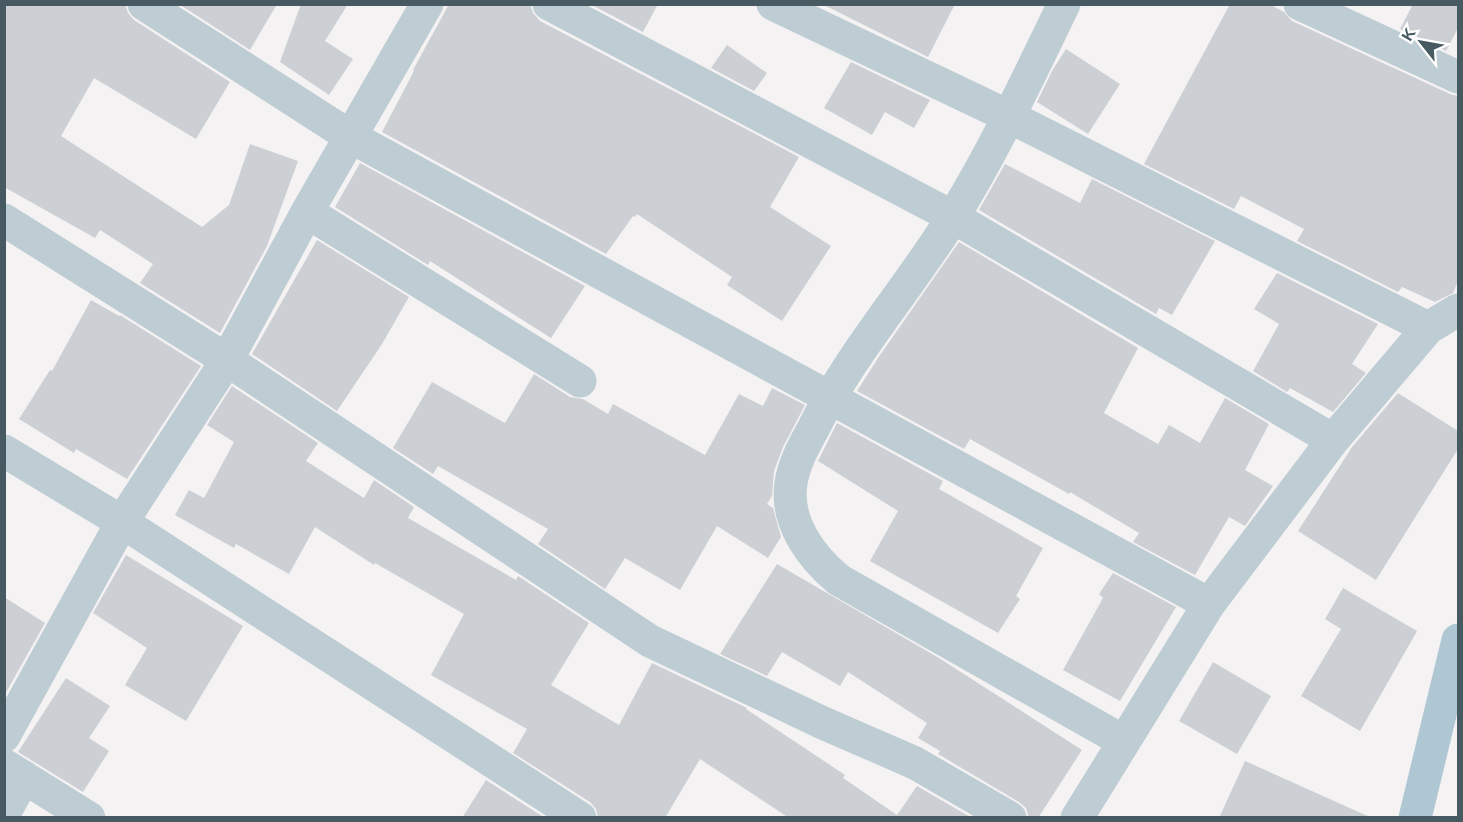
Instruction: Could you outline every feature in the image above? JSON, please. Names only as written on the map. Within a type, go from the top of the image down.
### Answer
[{"type":"main road","points":[[1415,818],[1449,722],[1458,640]]},
{"type":"street","points":[[144,4],[351,137],[1209,604]]},
{"type":"street","points":[[4,736],[122,522],[227,360],[307,212],[427,4]]},
{"type":"street","points":[[549,4],[953,217],[1333,440]]},
{"type":"street","points":[[773,4],[1008,116],[1428,328]]},
{"type":"street","points":[[1064,4],[1008,116],[953,217],[829,397],[796,461],[791,484],[791,504],[795,522],[812,554],[839,580],[1123,741]]},
{"type":"street","points":[[1300,4],[1458,77]]},
{"type":"street","points":[[307,212],[580,381]]},
{"type":"street","points":[[4,220],[227,360],[650,640],[823,723],[915,763],[1010,818]]},
{"type":"street","points":[[1077,818],[1209,604],[1333,440],[1428,328],[1458,310]]},
{"type":"street","points":[[4,451],[122,522],[579,818]]},
{"type":"street","points":[[4,814],[14,771],[89,818]]},
{"type":"building","points":[[4,4],[125,4],[134,20],[230,82],[196,139],[94,78],[61,136],[202,227],[229,205],[250,144],[298,161],[267,246],[220,333],[140,283],[153,264],[100,230],[95,238],[4,187]]},
{"type":"building","points":[[179,4],[277,4],[250,50]]},
{"type":"building","points":[[301,4],[348,4],[325,41],[353,59],[329,95],[280,62]]},
{"type":"building","points":[[449,4],[530,4],[533,13],[540,21],[799,157],[770,207],[831,246],[782,321],[727,285],[732,277],[637,214],[633,216],[606,254],[382,132]]},
{"type":"building","points":[[590,4],[658,4],[643,32]]},
{"type":"building","points":[[822,4],[955,4],[928,57]]},
{"type":"building","points":[[1230,4],[1269,4],[1284,12],[1292,21],[1458,96],[1458,281],[1453,293],[1435,302],[1402,287],[1398,292],[1297,241],[1304,229],[1241,196],[1234,209],[1144,164]]},
{"type":"building","points":[[1413,4],[1458,4],[1458,28],[1446,51],[1400,29]]},
{"type":"building","points":[[727,45],[767,73],[754,91],[711,68]]},
{"type":"building","points":[[1066,49],[1120,84],[1088,134],[1037,102]]},
{"type":"building","points":[[851,62],[930,100],[914,128],[885,112],[872,135],[824,108]]},
{"type":"building","points":[[360,163],[585,286],[551,338],[430,261],[428,265],[335,207]]},
{"type":"building","points":[[1005,164],[1080,203],[1092,179],[1215,241],[1172,315],[1159,308],[1156,314],[979,210]]},
{"type":"building","points":[[317,240],[409,297],[382,344],[337,411],[252,354]]},
{"type":"building","points":[[959,242],[1138,348],[1104,413],[1158,444],[1169,425],[1200,443],[1225,398],[1269,424],[1245,470],[1273,486],[1245,526],[1229,517],[1195,575],[1133,542],[1139,533],[1070,492],[1069,494],[970,439],[964,449],[857,391]]},
{"type":"building","points":[[1277,273],[1378,324],[1352,364],[1366,373],[1333,412],[1290,388],[1287,392],[1253,371],[1279,324],[1254,309]]},
{"type":"building","points":[[91,300],[120,315],[201,366],[127,479],[76,449],[74,453],[19,419],[50,370],[52,371]]},
{"type":"building","points":[[534,374],[570,397],[583,399],[608,414],[613,404],[705,455],[739,394],[763,406],[772,388],[805,405],[783,447],[774,471],[772,496],[767,504],[773,508],[781,537],[768,558],[717,526],[680,590],[625,558],[605,589],[538,544],[548,529],[438,466],[433,474],[393,448],[432,382],[505,423]]},
{"type":"building","points":[[232,386],[318,443],[306,461],[364,498],[374,480],[414,507],[408,518],[516,580],[518,576],[589,623],[551,685],[619,725],[652,663],[747,708],[845,775],[843,778],[897,815],[917,786],[972,818],[789,818],[700,759],[665,818],[598,818],[596,809],[590,802],[513,753],[527,729],[431,675],[464,614],[375,563],[374,565],[315,527],[289,574],[236,544],[234,548],[175,515],[189,490],[204,498],[234,442],[207,425]]},
{"type":"building","points":[[1398,393],[1458,431],[1458,449],[1376,580],[1298,531],[1352,447]]},
{"type":"building","points":[[837,423],[943,481],[939,489],[1043,548],[1016,596],[1020,599],[998,633],[870,561],[898,511],[818,461]]},
{"type":"building","points":[[126,555],[243,626],[186,721],[125,685],[147,648],[93,613]]},
{"type":"building","points":[[777,564],[939,658],[1082,750],[1038,818],[1029,818],[1026,808],[1019,802],[938,754],[940,751],[918,738],[927,723],[848,672],[840,686],[782,652],[767,676],[720,654]]},
{"type":"building","points":[[1113,573],[1176,607],[1120,701],[1063,670],[1103,598],[1099,594]]},
{"type":"building","points":[[1343,588],[1417,631],[1360,731],[1301,696],[1341,629],[1325,619]]},
{"type":"building","points":[[4,597],[45,623],[4,696]]},
{"type":"building","points":[[1213,662],[1271,696],[1237,754],[1179,721]]},
{"type":"building","points":[[66,678],[110,706],[89,738],[109,751],[83,792],[18,752]]},
{"type":"building","points":[[1245,761],[1372,818],[1219,818]]},
{"type":"building","points":[[486,780],[545,818],[462,818]]}]
